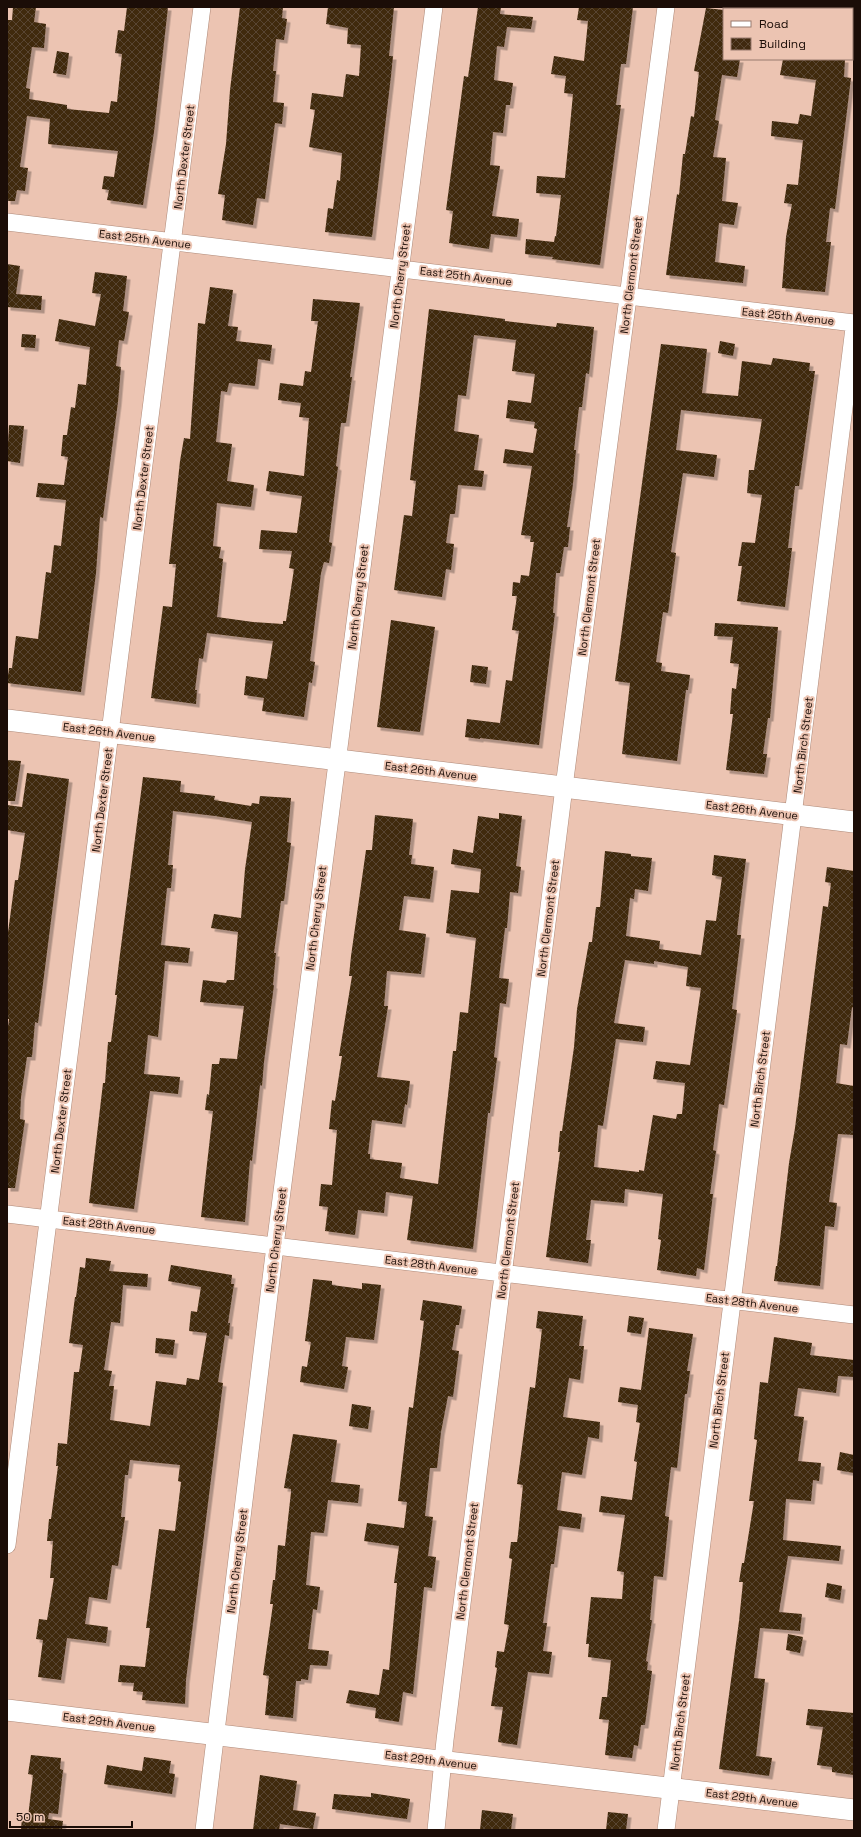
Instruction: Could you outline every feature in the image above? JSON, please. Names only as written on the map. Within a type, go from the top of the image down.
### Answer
[{"type":"street","name":"North Dexter Street","points":[[7,1545],[202,7]]},
{"type":"street","name":"North Cherry Street","points":[[204,1830],[275,1246],[434,7]]},
{"type":"street","name":"North Clermont Street","points":[[436,1830],[443,1762],[564,787],[666,7]]},
{"type":"street","name":"East 25th Avenue","points":[[7,222],[854,323]]},
{"type":"street","name":"North Birch Street","points":[[666,1830],[854,328]]},
{"type":"street","name":"East 26th Avenue","points":[[7,720],[854,822]]},
{"type":"street","name":"East 28th Avenue","points":[[7,1214],[854,1315]]},
{"type":"street","name":"East 29th Avenue","points":[[7,1710],[854,1810]]},
{"type":"building","points":[[13,7],[36,7],[34,22],[46,24],[44,48],[32,47],[26,88],[30,89],[29,99],[67,105],[67,109],[109,113],[111,101],[117,102],[122,54],[115,53],[118,30],[124,31],[127,7],[168,7],[154,132],[143,205],[107,200],[109,190],[102,189],[104,176],[114,177],[118,151],[48,144],[50,119],[27,116],[20,167],[28,168],[25,191],[17,190],[15,201],[7,201],[7,20],[12,20]]},
{"type":"building","points":[[240,7],[283,7],[282,18],[287,19],[284,40],[276,39],[273,71],[276,71],[273,102],[284,103],[282,124],[275,123],[265,199],[257,198],[253,225],[222,220],[225,195],[218,194],[226,144],[230,90]]},
{"type":"building","points":[[328,7],[394,7],[389,56],[393,56],[372,237],[325,232],[328,208],[333,209],[337,180],[340,181],[342,153],[309,147],[315,110],[310,109],[312,93],[343,97],[346,74],[359,76],[361,45],[347,44],[348,28],[326,24]]},
{"type":"building","points":[[478,7],[501,7],[500,14],[533,17],[531,29],[507,27],[504,47],[497,46],[494,80],[513,83],[510,105],[506,105],[503,133],[493,132],[490,165],[500,166],[492,216],[519,219],[517,237],[491,234],[489,249],[449,243],[453,211],[446,210],[464,76],[468,77]]},
{"type":"building","points":[[579,7],[633,7],[626,64],[621,64],[616,105],[621,105],[600,265],[525,254],[526,239],[554,242],[556,236],[561,195],[536,193],[537,176],[565,178],[573,94],[564,93],[566,76],[551,74],[554,56],[584,61],[588,21],[577,20]]},
{"type":"building","points":[[706,8],[723,10],[723,60],[740,60],[737,77],[722,75],[715,120],[719,121],[713,157],[726,158],[722,201],[738,203],[734,225],[719,223],[715,262],[745,266],[743,283],[666,275],[677,194],[679,195],[683,154],[685,154],[691,116],[694,117],[699,72],[694,71]]},
{"type":"building","points":[[57,51],[69,53],[66,75],[53,73]]},
{"type":"building","points":[[783,60],[845,60],[844,77],[851,78],[835,209],[830,208],[826,242],[831,242],[825,292],[782,288],[786,237],[792,204],[784,203],[787,184],[798,185],[803,140],[771,136],[772,121],[798,124],[800,114],[811,116],[816,80],[780,75]]},
{"type":"building","points":[[7,264],[20,266],[16,294],[42,296],[41,310],[7,307]]},
{"type":"building","points":[[95,272],[127,276],[123,311],[129,312],[124,341],[119,340],[116,366],[121,367],[118,402],[103,518],[100,517],[96,573],[81,692],[7,683],[9,668],[12,668],[16,636],[38,639],[46,572],[51,573],[54,545],[61,546],[66,500],[36,497],[38,483],[64,485],[68,457],[61,456],[63,435],[67,435],[71,407],[75,408],[78,384],[86,385],[90,347],[55,341],[59,319],[95,326],[101,294],[92,293]]},
{"type":"building","points":[[210,287],[233,290],[228,326],[238,327],[236,341],[272,345],[270,361],[258,359],[255,386],[229,383],[227,392],[221,391],[216,442],[232,444],[227,481],[254,485],[251,507],[217,503],[213,546],[221,547],[219,558],[223,559],[217,617],[253,622],[283,624],[283,621],[286,621],[294,569],[289,568],[292,551],[259,549],[261,530],[297,533],[302,496],[266,491],[269,471],[304,476],[309,418],[299,417],[301,403],[278,400],[280,383],[303,386],[305,371],[311,372],[318,321],[311,321],[313,299],[360,303],[350,377],[352,377],[346,423],[341,423],[336,466],[338,467],[329,542],[332,543],[329,563],[324,562],[321,573],[310,661],[315,662],[312,683],[309,682],[304,717],[262,711],[264,698],[244,695],[246,676],[267,679],[273,641],[207,633],[203,659],[199,658],[195,690],[197,690],[196,704],[151,698],[163,606],[172,607],[176,564],[169,564],[180,461],[184,438],[190,439],[198,323],[205,324]]},
{"type":"building","points":[[429,309],[505,319],[505,321],[556,327],[557,323],[594,327],[589,374],[586,373],[582,407],[579,407],[574,450],[576,450],[573,484],[567,527],[570,527],[568,547],[564,547],[560,573],[556,573],[553,613],[555,613],[539,745],[465,737],[467,719],[500,723],[506,680],[512,681],[519,631],[512,630],[517,596],[512,596],[513,582],[520,583],[521,575],[529,576],[534,542],[530,542],[531,536],[521,535],[532,466],[503,463],[505,449],[533,453],[537,429],[534,428],[535,422],[506,418],[508,400],[531,403],[535,374],[512,371],[516,340],[474,335],[466,396],[458,395],[454,431],[479,435],[474,470],[484,471],[482,487],[458,485],[455,514],[450,514],[446,543],[454,544],[451,570],[446,569],[442,597],[394,590],[404,515],[412,516],[416,481],[410,480]]},
{"type":"building","points":[[22,334],[36,335],[35,348],[21,347]]},
{"type":"building","points":[[720,341],[735,344],[733,356],[718,353]]},
{"type":"building","points":[[661,344],[707,349],[702,393],[738,396],[742,361],[771,365],[773,358],[810,363],[809,371],[815,371],[799,486],[795,486],[788,548],[792,548],[785,607],[737,601],[742,566],[738,566],[742,542],[755,543],[762,495],[747,493],[749,470],[754,470],[762,419],[681,410],[676,450],[717,455],[714,477],[683,473],[671,552],[676,553],[668,613],[663,612],[656,662],[662,663],[661,671],[690,675],[688,690],[686,690],[677,761],[622,754],[630,683],[615,681]]},
{"type":"building","points":[[9,425],[24,426],[20,463],[7,461]]},
{"type":"building","points":[[391,620],[435,627],[420,732],[377,727]]},
{"type":"building","points":[[715,623],[778,627],[770,718],[768,718],[763,754],[767,754],[764,774],[726,770],[733,714],[730,714],[732,688],[736,689],[739,664],[730,663],[733,637],[714,636]]},
{"type":"building","points":[[472,665],[488,667],[486,684],[470,682]]},
{"type":"building","points":[[7,760],[21,761],[15,801],[7,801]]},
{"type":"building","points":[[27,773],[69,779],[38,1023],[35,1022],[32,1057],[27,1057],[21,1097],[20,1119],[25,1120],[15,1188],[7,1188],[7,1033],[9,1019],[7,1019],[7,940],[15,880],[18,880],[25,833],[7,830],[7,805],[22,807]]},
{"type":"building","points":[[143,777],[181,781],[180,792],[215,796],[214,800],[251,806],[252,803],[259,804],[260,796],[291,798],[287,842],[291,843],[284,901],[281,901],[274,953],[276,953],[274,985],[262,1086],[260,1085],[252,1161],[250,1160],[245,1222],[201,1217],[213,1111],[205,1110],[207,1094],[209,1095],[212,1064],[219,1064],[220,1058],[237,1059],[244,1006],[200,1002],[203,980],[226,983],[227,980],[234,980],[238,932],[211,928],[214,914],[241,918],[245,869],[252,822],[215,816],[173,811],[168,865],[173,865],[171,888],[167,888],[161,945],[190,948],[188,963],[165,961],[158,1037],[148,1035],[144,1074],[180,1077],[178,1094],[150,1091],[134,1209],[89,1203],[103,1083],[105,1083],[108,1042],[111,1042],[117,995],[115,995]]},
{"type":"building","points":[[499,813],[522,816],[516,866],[521,867],[518,893],[510,892],[507,928],[505,928],[499,978],[509,979],[506,1004],[500,1003],[494,1057],[497,1058],[490,1113],[488,1113],[473,1249],[407,1240],[413,1196],[386,1192],[384,1213],[358,1210],[355,1235],[325,1231],[328,1207],[319,1206],[321,1184],[332,1185],[337,1130],[329,1129],[332,1100],[335,1101],[342,1056],[339,1056],[352,976],[349,976],[351,956],[366,850],[372,850],[375,815],[413,819],[409,855],[412,855],[411,864],[434,867],[430,899],[404,896],[399,930],[426,934],[421,974],[387,971],[384,1006],[388,1006],[377,1077],[410,1081],[407,1105],[405,1104],[402,1124],[372,1120],[368,1154],[370,1154],[370,1159],[402,1163],[400,1178],[438,1184],[453,1051],[456,1051],[460,1012],[468,1013],[476,938],[446,933],[451,890],[479,893],[481,869],[451,864],[453,849],[473,853],[478,816],[499,819]]},
{"type":"building","points":[[605,851],[652,858],[648,891],[635,889],[634,899],[630,898],[626,936],[660,941],[659,949],[701,955],[706,920],[716,921],[722,877],[712,875],[714,855],[746,859],[737,935],[741,935],[732,1009],[737,1010],[724,1105],[719,1104],[713,1150],[716,1151],[710,1194],[713,1194],[704,1270],[697,1268],[696,1276],[657,1270],[661,1240],[658,1239],[663,1194],[625,1189],[624,1203],[591,1200],[586,1240],[591,1240],[588,1263],[546,1257],[560,1152],[558,1152],[560,1131],[562,1131],[574,1047],[577,1009],[589,942],[592,942],[596,907],[600,907]],"holes":[[[625,960],[654,964],[654,961],[688,967],[686,986],[701,988],[690,1065],[656,1061],[653,1079],[685,1083],[682,1114],[677,1114],[676,1119],[653,1115],[644,1171],[639,1170],[639,1172],[594,1167],[598,1125],[603,1126],[616,1039],[643,1042],[645,1027],[614,1023]]]},
{"type":"building","points":[[827,867],[854,871],[854,1008],[852,1007],[847,1045],[840,1044],[836,1083],[854,1086],[854,1135],[838,1134],[829,1202],[837,1203],[834,1227],[825,1226],[820,1286],[774,1281],[823,906],[828,907],[831,883],[825,882]]},
{"type":"building","points":[[86,1258],[111,1261],[109,1271],[148,1274],[147,1287],[123,1285],[120,1323],[111,1322],[104,1370],[112,1371],[109,1386],[114,1386],[110,1420],[150,1426],[156,1381],[186,1385],[187,1378],[199,1380],[207,1333],[189,1331],[191,1311],[197,1312],[201,1287],[168,1281],[171,1265],[232,1275],[231,1284],[234,1284],[228,1323],[230,1323],[229,1336],[225,1335],[218,1382],[223,1383],[186,1680],[185,1704],[142,1700],[143,1692],[133,1691],[134,1683],[118,1682],[120,1665],[145,1667],[150,1628],[146,1628],[159,1529],[175,1531],[181,1482],[178,1481],[180,1465],[130,1460],[128,1475],[125,1475],[121,1517],[125,1517],[118,1566],[112,1565],[107,1600],[89,1597],[85,1624],[108,1627],[106,1643],[67,1638],[61,1680],[38,1677],[43,1640],[36,1639],[39,1619],[47,1620],[54,1578],[50,1578],[53,1541],[47,1541],[49,1519],[51,1519],[58,1466],[56,1466],[58,1443],[67,1444],[74,1372],[79,1372],[83,1345],[69,1343],[80,1267],[85,1268]]},
{"type":"building","points":[[313,1279],[332,1281],[332,1285],[362,1289],[362,1283],[381,1285],[374,1340],[346,1337],[342,1366],[348,1367],[344,1389],[300,1382],[302,1366],[307,1367],[311,1342],[305,1341]]},
{"type":"building","points":[[423,1300],[462,1306],[459,1325],[456,1325],[452,1350],[459,1351],[453,1397],[448,1396],[441,1432],[437,1468],[430,1468],[425,1516],[433,1517],[428,1556],[436,1557],[432,1588],[424,1587],[413,1694],[403,1692],[399,1722],[375,1718],[376,1708],[346,1703],[349,1690],[379,1695],[383,1669],[389,1670],[397,1583],[394,1583],[399,1546],[364,1541],[367,1523],[404,1528],[407,1502],[398,1501],[409,1407],[413,1408],[424,1321],[420,1320]]},
{"type":"building","points":[[538,1311],[583,1316],[579,1346],[584,1346],[580,1380],[569,1378],[563,1417],[600,1422],[599,1439],[588,1437],[582,1475],[562,1472],[557,1510],[582,1514],[580,1529],[559,1526],[554,1564],[551,1564],[543,1623],[547,1623],[543,1651],[552,1652],[549,1674],[528,1672],[517,1745],[498,1742],[503,1707],[491,1706],[497,1668],[495,1667],[497,1651],[504,1652],[509,1625],[504,1624],[512,1559],[509,1558],[511,1542],[517,1542],[518,1535],[523,1485],[517,1484],[530,1387],[535,1388],[542,1329],[536,1328]]},
{"type":"building","points":[[629,1316],[644,1318],[641,1334],[627,1332]]},
{"type":"building","points":[[649,1328],[693,1334],[687,1371],[690,1371],[687,1394],[685,1394],[677,1468],[671,1467],[665,1516],[669,1517],[663,1577],[654,1576],[650,1620],[652,1620],[646,1661],[648,1662],[647,1670],[652,1671],[645,1725],[641,1725],[638,1746],[634,1745],[632,1758],[605,1755],[609,1720],[599,1719],[602,1697],[607,1697],[611,1660],[588,1657],[589,1644],[586,1644],[591,1597],[622,1599],[624,1572],[617,1571],[625,1515],[599,1512],[601,1496],[632,1500],[637,1462],[634,1461],[640,1423],[636,1422],[638,1405],[618,1402],[620,1387],[641,1390]]},
{"type":"building","points":[[774,1337],[812,1343],[810,1355],[854,1360],[854,1377],[838,1376],[836,1393],[798,1388],[794,1416],[804,1417],[798,1461],[821,1463],[819,1481],[813,1480],[811,1501],[786,1499],[783,1540],[841,1546],[839,1561],[788,1556],[779,1612],[802,1614],[800,1631],[760,1628],[754,1678],[765,1679],[756,1756],[772,1758],[769,1776],[719,1769],[739,1621],[743,1582],[739,1582],[742,1563],[744,1563],[754,1501],[749,1501],[757,1440],[754,1439],[760,1382],[768,1383]]},
{"type":"building","points":[[156,1338],[175,1340],[173,1355],[155,1353]]},
{"type":"building","points":[[352,1404],[371,1407],[368,1429],[349,1426]]},
{"type":"building","points":[[293,1434],[337,1440],[331,1482],[360,1485],[358,1503],[328,1500],[324,1533],[311,1532],[306,1585],[320,1587],[317,1610],[313,1609],[308,1649],[329,1651],[327,1666],[310,1665],[308,1680],[301,1679],[301,1681],[296,1681],[293,1718],[265,1715],[269,1676],[263,1675],[273,1604],[270,1604],[273,1580],[275,1580],[278,1545],[285,1546],[291,1489],[284,1488]]},
{"type":"building","points":[[840,1452],[854,1455],[854,1473],[837,1470]]},
{"type":"building","points":[[827,1583],[842,1586],[840,1600],[825,1597]]},
{"type":"building","points":[[788,1634],[803,1637],[800,1653],[786,1650]]},
{"type":"building","points":[[808,1709],[854,1713],[854,1775],[832,1772],[832,1767],[817,1765],[823,1727],[806,1725]]},
{"type":"building","points":[[31,1755],[61,1758],[60,1769],[63,1770],[58,1814],[49,1813],[48,1819],[63,1821],[62,1830],[21,1830],[22,1817],[28,1817],[33,1775],[28,1774]]},
{"type":"building","points":[[144,1757],[171,1761],[169,1773],[175,1774],[172,1794],[104,1784],[107,1765],[142,1771]]},
{"type":"building","points":[[260,1775],[297,1781],[293,1810],[316,1813],[313,1829],[280,1824],[279,1830],[253,1830]]},
{"type":"building","points":[[371,1793],[410,1799],[407,1819],[332,1809],[334,1794],[371,1797]]},
{"type":"building","points":[[482,1810],[513,1814],[511,1830],[480,1830]]},
{"type":"building","points":[[608,1812],[628,1814],[626,1830],[606,1830]]}]
